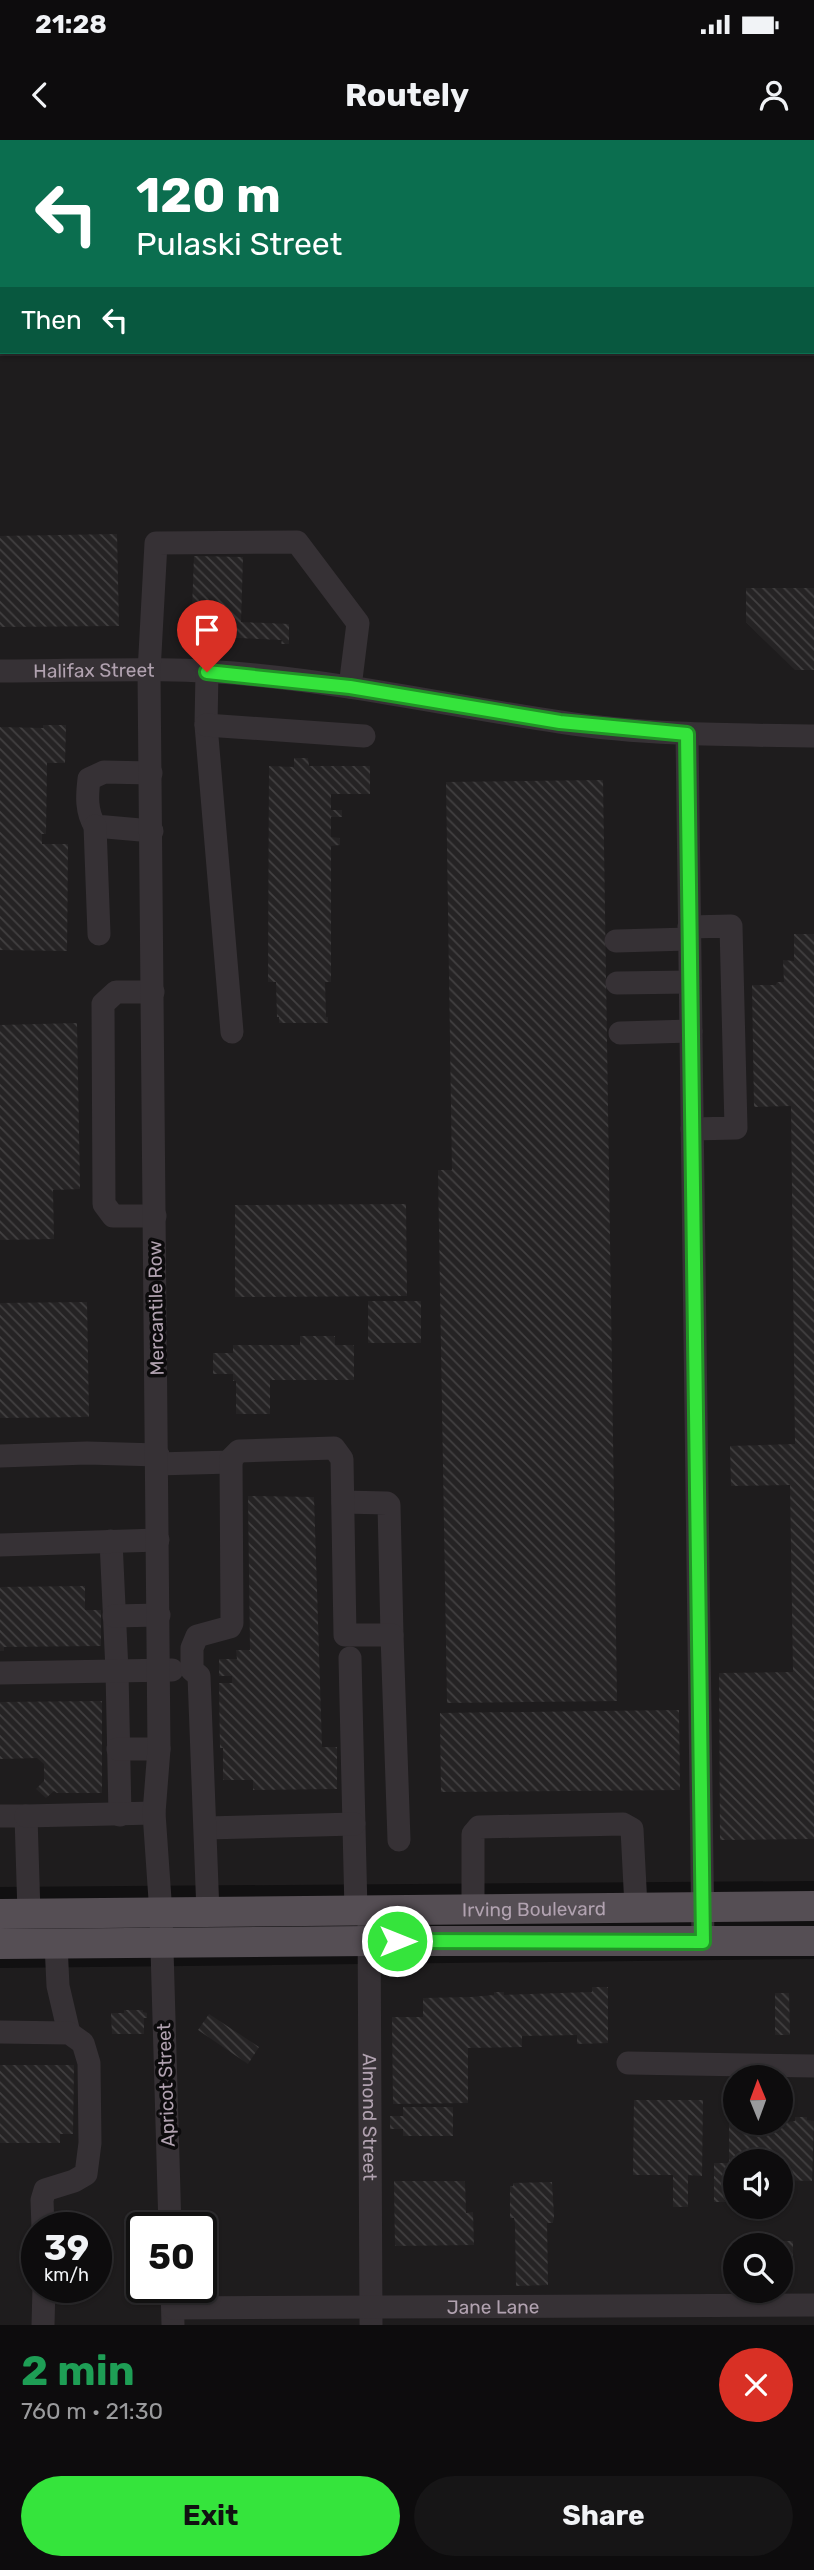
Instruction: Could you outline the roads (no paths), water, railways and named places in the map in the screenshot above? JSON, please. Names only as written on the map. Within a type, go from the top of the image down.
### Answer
[{"type":"main road","name":"Irving Boulevard","points":[[15,1914],[814,1906]]},
{"type":"main road","name":"Irving Boulevard","points":[[0,1944],[814,1941]]},
{"type":"street","name":"Mercantile Row","points":[[162,1943],[154,1813],[159,1749],[159,1615],[149,672],[156,543],[297,542],[358,623],[350,687]]},
{"type":"street","name":"Halifax Street","points":[[0,671],[207,672],[350,687],[560,722],[687,734],[814,736]]},
{"type":"street","points":[[207,672],[206,725],[232,1032]]},
{"type":"street","points":[[206,725],[364,736]]},
{"type":"street","points":[[687,734],[703,1942]]},
{"type":"street","points":[[99,934],[95,826],[88,814],[89,779],[104,772],[151,773]]},
{"type":"street","points":[[95,826],[152,831]]},
{"type":"street","points":[[616,941],[731,926],[736,1128],[692,1129]]},
{"type":"street","points":[[617,983],[690,982]]},
{"type":"street","points":[[153,992],[116,992],[103,1004],[104,1204],[113,1216],[155,1216]]},
{"type":"street","points":[[620,1033],[691,1031]]},
{"type":"street","points":[[192,1670],[192,1648],[197,1636],[230,1627],[232,1623],[231,1459],[239,1451],[334,1448],[342,1459],[345,1635],[392,1635]]},
{"type":"street","points":[[0,1456],[88,1453],[231,1462]]},
{"type":"street","points":[[343,1502],[389,1505],[399,1840]]},
{"type":"street","points":[[0,1545],[158,1540]]},
{"type":"street","points":[[111,1541],[120,1815]]},
{"type":"street","points":[[114,1616],[159,1615]]},
{"type":"street","name":"Almond Street","points":[[350,1658],[354,1824],[363,1911],[370,1941],[371,2316]]},
{"type":"street","points":[[0,1673],[159,1669],[192,1670],[199,1676],[208,1913]]},
{"type":"street","points":[[118,1749],[159,1749]]},
{"type":"street","points":[[0,1816],[154,1813]]},
{"type":"street","points":[[15,1914],[26,1816]]},
{"type":"street","points":[[206,1828],[354,1824]]},
{"type":"street","points":[[473,1910],[473,1834],[479,1827],[623,1824],[632,1829],[636,1907]]},
{"type":"street","name":"Apricot Street","points":[[162,1943],[170,2212]]},
{"type":"street","points":[[57,1944],[58,1986],[69,2033]]},
{"type":"street","points":[[0,2032],[69,2033],[83,2043],[89,2063],[90,2143],[86,2174],[74,2181],[45,2190],[42,2212]]},
{"type":"street","points":[[628,2063],[814,2066]]},
{"type":"street","points":[[43,2325],[44,2303]]},
{"type":"street","name":"Jane Lane","points":[[173,2307],[371,2316],[599,2316],[814,2305]]}]
